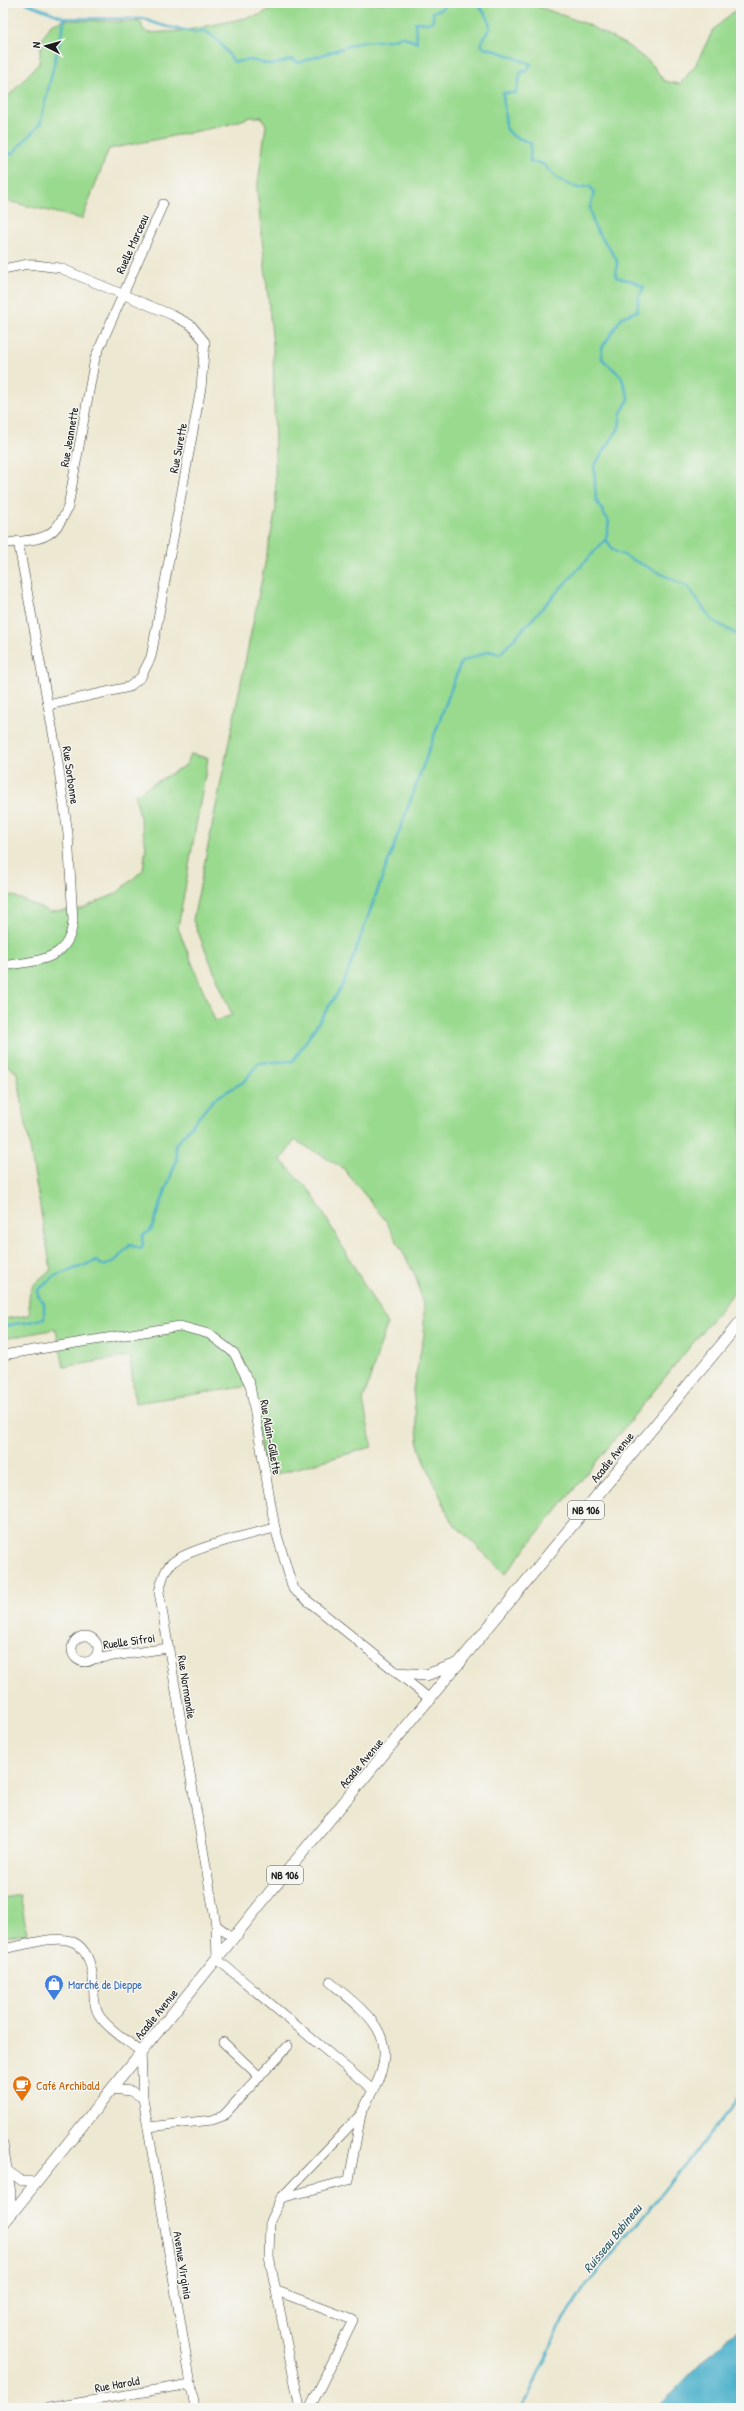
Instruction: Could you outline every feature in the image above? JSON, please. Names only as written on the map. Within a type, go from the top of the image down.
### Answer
[{"type":"main road","name":"Acadie Avenue","points":[[6,2220],[141,2052],[238,1935],[284,1876],[431,1700],[741,1321]]},
{"type":"main road","points":[[398,1673],[426,1676],[462,1662]]},
{"type":"street","name":"Ruelle Marceau","points":[[122,294],[163,204]]},
{"type":"street","name":"Rue Surette","points":[[3,268],[28,264],[46,265],[60,268],[191,325],[205,342],[201,388],[151,657],[141,677],[129,687],[48,705]]},
{"type":"street","name":"Rue Jeannette","points":[[3,544],[47,537],[61,524],[68,507],[95,358],[122,294]]},
{"type":"street","name":"Rue Sorbonne","points":[[3,966],[56,955],[66,945],[72,933],[68,834],[48,705],[18,541]]},
{"type":"street","name":"Rue Alain-Gillette","points":[[3,1355],[180,1326],[209,1334],[234,1353],[250,1386],[275,1528],[293,1589],[431,1700]]},
{"type":"street","name":"Rue Normandie","points":[[217,1959],[216,1925],[159,1592],[163,1574],[173,1562],[196,1551],[275,1528]]},
{"type":"street","name":"Ruelle Sifroi","points":[[93,1659],[168,1648]]},
{"type":"street","points":[[216,1925],[229,1935],[238,1935]]},
{"type":"street","points":[[3,1949],[63,1939],[76,1941],[86,1952],[91,1965],[95,2005],[100,2016],[141,2052]]},
{"type":"street","points":[[217,1959],[373,2090]]},
{"type":"street","points":[[281,2198],[349,2180],[361,2114],[385,2065],[383,2049],[378,2031],[367,2013],[330,1982]]},
{"type":"street","points":[[222,2042],[260,2077]]},
{"type":"street","points":[[148,2127],[212,2120],[223,2116],[288,2046]]},
{"type":"street","name":"Avenue Virginia","points":[[141,2052],[143,2098],[195,2408]]},
{"type":"street","points":[[112,2089],[131,2091],[143,2098]]},
{"type":"street","points":[[300,2408],[269,2257],[269,2229],[272,2213],[281,2198],[361,2114]]},
{"type":"street","points":[[3,2144],[11,2193],[6,2220]]},
{"type":"street","points":[[8,2171],[22,2181],[38,2181]]},
{"type":"street","points":[[277,2291],[354,2320],[310,2408]]},
{"type":"street","name":"Rue Harold","points":[[48,2408],[191,2384]]},
{"type":"green space","points":[[280,3],[528,3],[587,24],[628,46],[652,64],[664,81],[680,84],[695,66],[713,30],[741,5],[741,1284],[505,1574],[451,1521],[419,1448],[413,1389],[424,1335],[424,1309],[416,1277],[386,1221],[343,1168],[295,1140],[281,1160],[311,1192],[387,1324],[363,1401],[372,1447],[266,1477],[250,1386],[135,1403],[130,1356],[64,1367],[56,1329],[3,1339],[3,1319],[30,1315],[29,1299],[32,1288],[39,1279],[51,1270],[17,1073],[3,1062],[3,889],[11,895],[50,912],[81,909],[117,893],[143,870],[146,846],[135,794],[186,765],[191,754],[208,758],[178,928],[215,1021],[232,1015],[193,920],[276,509],[273,345],[257,190],[266,125],[262,117],[251,117],[227,125],[109,149],[82,219],[3,200],[3,102],[39,63],[42,39],[51,25],[64,20],[141,22],[143,29],[148,33],[183,31],[260,15]]},
{"type":"green space","points":[[20,1895],[27,1933],[3,1937],[3,1898]]},
{"type":"water","points":[[741,2329],[741,2408],[657,2408],[726,2338]]},
{"type":"waterway","points":[[26,3],[65,18],[145,19],[164,26],[198,33],[201,30],[212,35],[234,62],[250,60],[272,65],[293,59],[298,63],[360,42],[391,40],[402,36],[417,43],[415,22],[428,23],[433,21],[433,12],[442,9],[446,3]]},
{"type":"waterway","points":[[3,1327],[44,1318],[44,1303],[38,1296],[38,1290],[55,1276],[96,1261],[104,1266],[116,1260],[130,1245],[141,1249],[143,1245],[142,1236],[151,1230],[177,1159],[175,1145],[214,1099],[245,1081],[258,1063],[293,1061],[343,985],[461,662],[489,651],[500,654],[606,539],[609,522],[596,500],[594,466],[619,428],[621,413],[629,399],[621,376],[602,359],[602,348],[622,317],[637,311],[639,296],[644,287],[632,281],[616,277],[617,260],[594,226],[590,208],[594,192],[590,186],[578,188],[574,187],[555,177],[541,163],[530,162],[531,143],[513,136],[506,128],[503,93],[516,93],[521,72],[527,71],[531,64],[492,49],[484,48],[481,44],[490,27],[488,18],[477,3]]},
{"type":"waterway","name":"Ruisseau Babineau","points":[[3,156],[13,153],[40,124],[65,18]]},
{"type":"waterway","name":"Ruisseau Babineau","points":[[606,539],[613,550],[688,587],[712,620],[741,637]]},
{"type":"waterway","name":"Ruisseau Babineau","points":[[523,2408],[563,2320],[582,2290],[741,2096]]},
{"type":"place","name":"Marché de Dieppe","points":[[54,2001]]},
{"type":"place","name":"Café Archibald","points":[[22,2102]]}]
